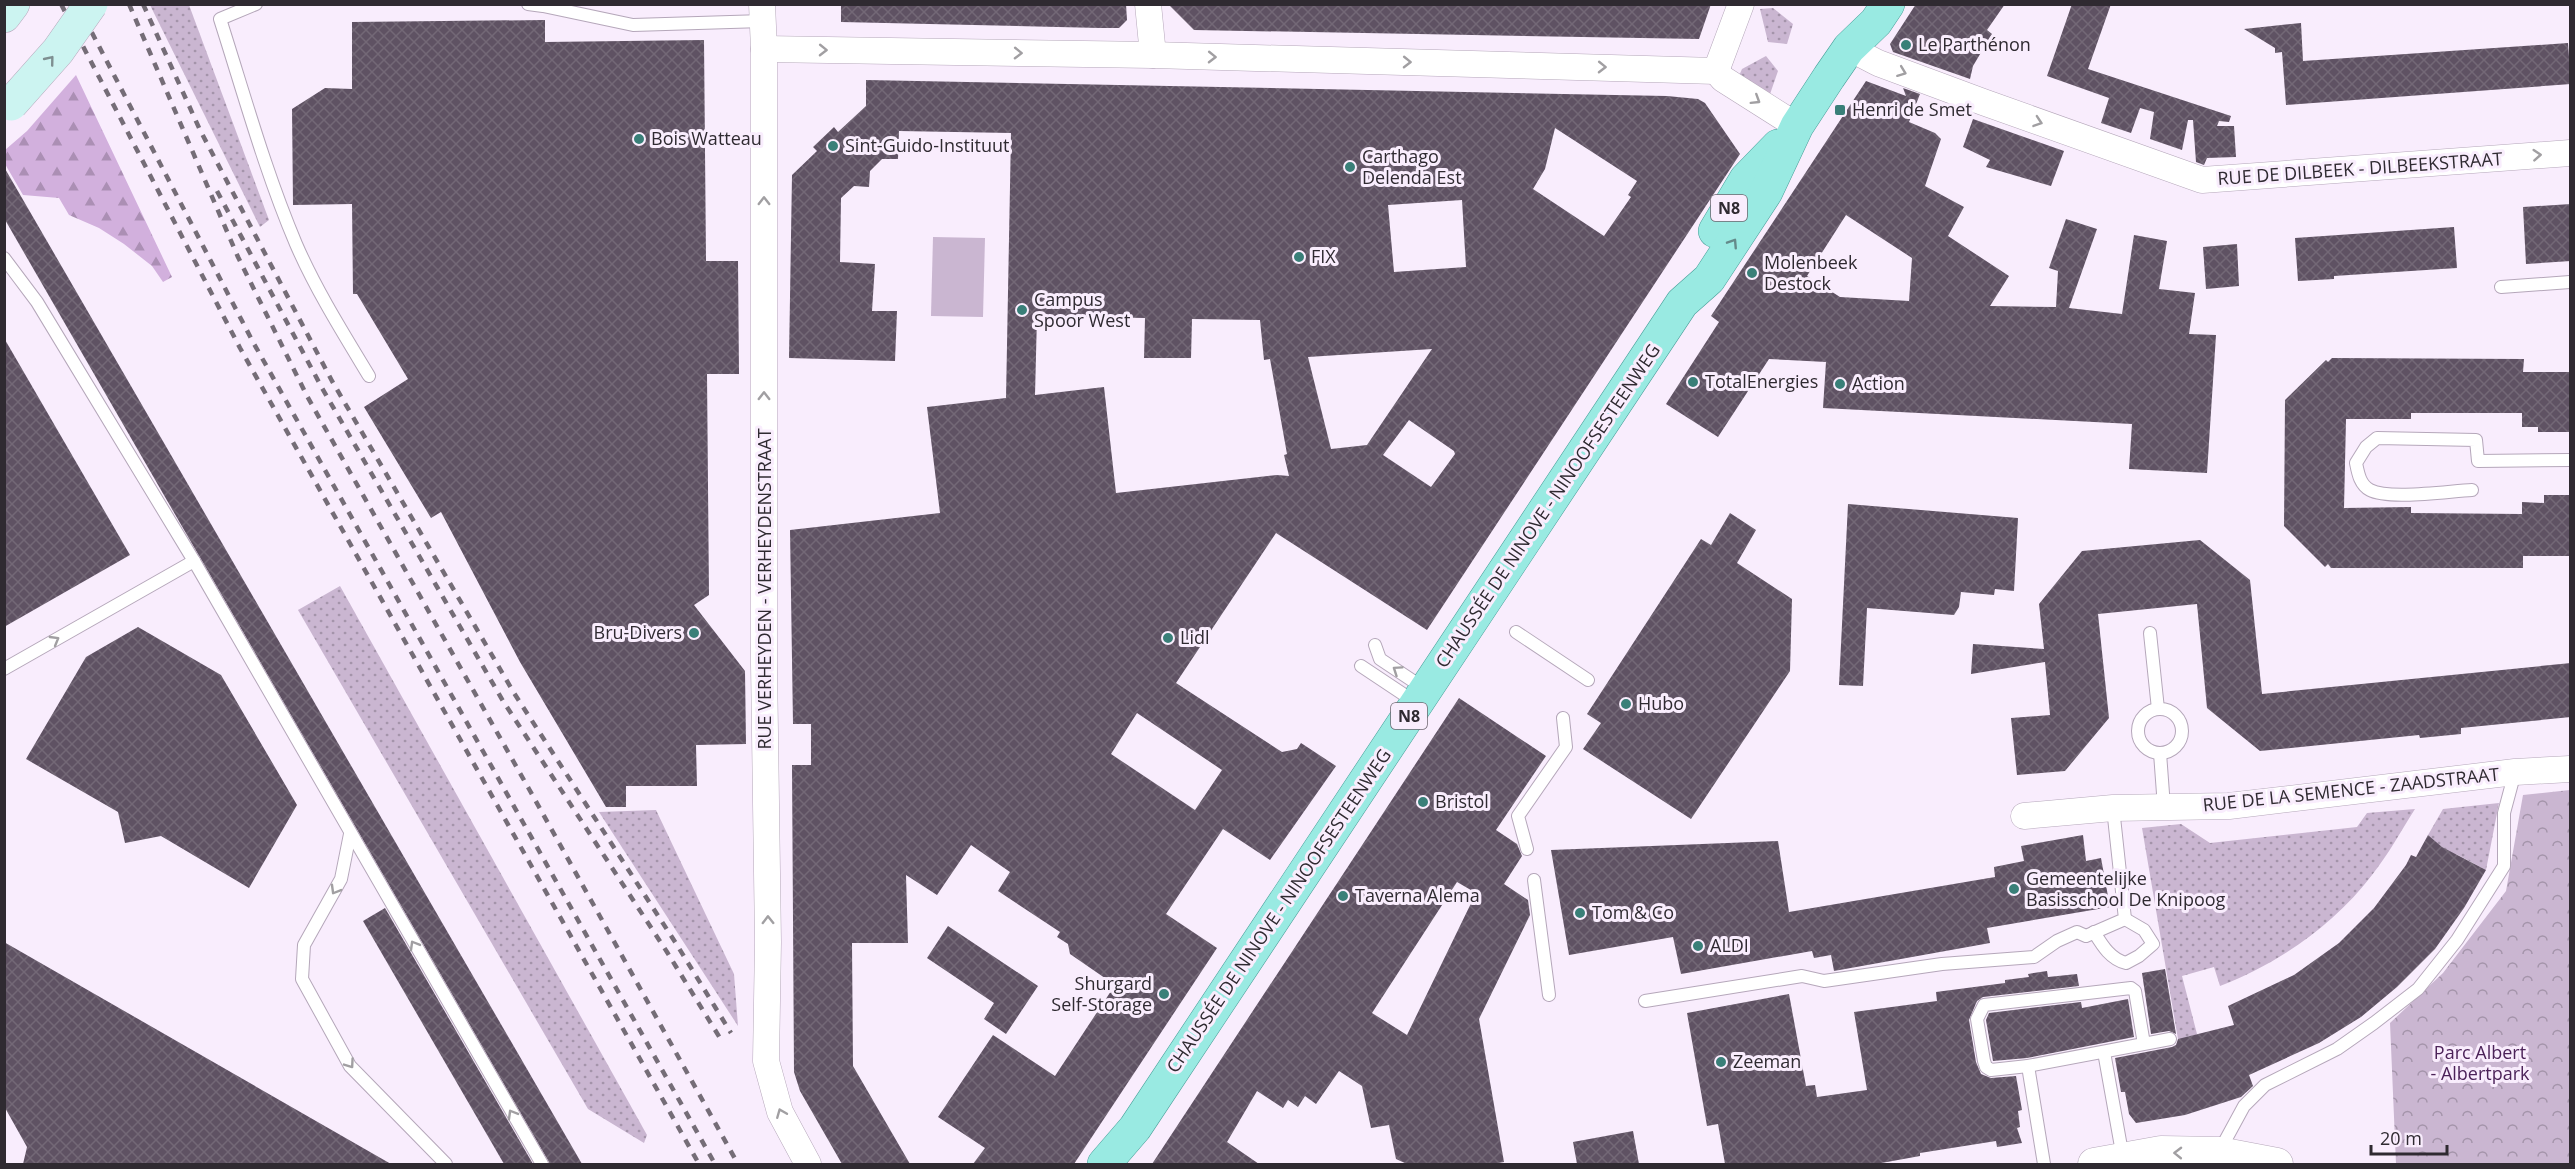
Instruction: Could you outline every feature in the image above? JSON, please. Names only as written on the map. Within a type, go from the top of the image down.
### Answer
[{"type":"main road","points":[[4,16],[13,4]]},
{"type":"main road","points":[[8,107],[58,51],[91,4]]},
{"type":"main road","name":"N8","points":[[1797,126],[1849,48],[1867,4]]},
{"type":"main road","name":"N8","points":[[1849,48],[1876,22],[1888,4]]},
{"type":"main road","name":"CHAUSSÉE DE NINOVE - NINOOFSESTEENWEG","points":[[1117,1164],[1135,1128],[1682,303],[1709,279],[1766,192],[1797,126]]},
{"type":"main road","name":"CHAUSSÉE DE NINOVE - NINOOFSESTEENWEG","points":[[1104,1164],[1135,1128]]},
{"type":"street","points":[[1148,4],[1153,55]]},
{"type":"street","points":[[1716,71],[1741,4]]},
{"type":"street","name":"RUE VERHEYDEN - VERHEYDENSTRAAT","points":[[762,13],[764,49],[764,664],[768,942],[766,1061],[780,1112],[808,1164]]},
{"type":"street","name":"RUE DE DILBEEK - DILBEEKSTRAAT","points":[[1849,48],[1878,63],[2202,180],[2571,153]]},
{"type":"street","points":[[764,49],[1153,55],[1716,71]]},
{"type":"street","points":[[1716,71],[1723,80],[1797,126]]},
{"type":"street","name":"RUE DE LA SEMENCE - ZAADSTRAAT","points":[[2024,816],[2113,808],[2229,806],[2515,772],[2571,769]]},
{"type":"street","points":[[2109,1162],[2161,1152],[2219,1153],[2277,1164]]},
{"type":"lane","points":[[256,4],[220,19],[277,195],[297,246],[332,313],[369,376]]},
{"type":"lane","points":[[528,4],[633,26],[762,13]]},
{"type":"lane","points":[[4,258],[37,302],[194,561],[542,1164]]},
{"type":"lane","points":[[2501,287],[2571,282]]},
{"type":"lane","points":[[2472,490],[2386,495],[2369,490],[2359,478],[2356,463],[2366,447],[2377,438],[2476,440],[2478,461],[2571,460]]},
{"type":"lane","points":[[4,669],[194,561]]},
{"type":"lane","points":[[1516,632],[1588,680]]},
{"type":"lane","points":[[2150,633],[2158,709]]},
{"type":"lane","points":[[1375,645],[1380,659],[1421,696]]},
{"type":"lane","points":[[1361,666],[1421,696]]},
{"type":"lane","points":[[2158,709],[2173,713],[2182,730],[2180,740],[2174,748],[2160,753],[2146,749],[2140,741],[2138,731],[2145,714],[2158,709]]},
{"type":"lane","points":[[1527,849],[1518,816],[1566,747],[1563,718]]},
{"type":"lane","points":[[2160,753],[2164,807]]},
{"type":"lane","points":[[2219,1153],[2244,1106],[2265,1085],[2337,1049],[2374,1023],[2418,989],[2457,940],[2504,866],[2504,813],[2515,772]]},
{"type":"lane","points":[[2113,808],[2125,919]]},
{"type":"lane","points":[[350,834],[341,879],[303,945],[302,979],[350,1066],[446,1164]]},
{"type":"lane","points":[[1534,880],[1549,995]]},
{"type":"lane","points":[[2094,932],[2106,950],[2119,961],[2126,963],[2153,944],[2144,930],[2125,919]]},
{"type":"lane","points":[[1645,1001],[1802,976],[1824,981],[1942,964],[2034,957],[2056,941],[2077,932],[2086,936],[2125,919]]},
{"type":"lane","points":[[2144,1044],[2135,991],[2131,988],[1984,1005],[1977,1019],[1986,1066],[1991,1070],[2028,1066],[2104,1052],[2170,1039]]},
{"type":"lane","points":[[2104,1052],[2109,1162]]},
{"type":"lane","points":[[2028,1066],[2044,1164]]},
{"type":"green space","points":[[150,5],[189,5],[269,220],[260,227]]},
{"type":"green space","points":[[1773,8],[1793,24],[1787,44],[1768,42],[1760,9]]},
{"type":"green space","points":[[1766,56],[1778,71],[1769,97],[1738,78],[1742,69]]},
{"type":"green space","points":[[76,75],[172,277],[163,282],[152,266],[124,244],[99,228],[69,215],[59,198],[23,195],[5,164],[5,150],[27,131]]},
{"type":"green space","points":[[933,237],[985,238],[983,317],[931,316]]},
{"type":"green space","points":[[340,586],[647,1135],[644,1143],[588,1109],[298,610]]},
{"type":"green space","name":"Parc Albert - Albertpark","points":[[2570,790],[2570,1164],[2396,1164],[2390,1023],[2443,973],[2506,891],[2523,795]]},
{"type":"green space","points":[[2499,803],[2486,870],[2458,855],[2437,848],[2439,845],[2428,835],[2443,809]]},
{"type":"green space","points":[[2415,809],[2384,859],[2357,893],[2340,911],[2304,941],[2263,966],[2220,986],[2214,967],[2182,976],[2197,1034],[2179,1045],[2142,828],[2181,824],[2210,843],[2357,827],[2367,813]]},
{"type":"green space","points":[[656,810],[734,974],[738,1026],[599,812]]},
{"type":"building","points":[[841,4],[1126,4],[1127,20],[1119,28],[841,22]]},
{"type":"building","points":[[1168,4],[1711,4],[1699,39],[1194,30]]},
{"type":"building","points":[[1916,4],[2005,4],[1987,30],[1992,34],[1973,66],[1970,79],[1893,52],[1890,44]]},
{"type":"building","points":[[2072,4],[2111,4],[2088,69],[2231,116],[2229,122],[2219,121],[2217,126],[2234,126],[2236,157],[2207,158],[2204,165],[2196,162],[2193,120],[2188,120],[2182,150],[2150,139],[2154,112],[2140,108],[2131,133],[2101,123],[2109,98],[2047,76]]},
{"type":"building","points":[[545,20],[545,42],[704,40],[706,261],[738,261],[739,374],[707,374],[709,595],[694,605],[745,671],[746,744],[696,745],[697,786],[626,786],[626,807],[606,807],[520,662],[441,512],[431,518],[364,407],[408,379],[357,294],[353,294],[352,204],[293,205],[292,109],[325,88],[352,89],[352,22]]},
{"type":"building","points":[[2301,23],[2303,61],[2568,43],[2571,84],[2286,105],[2282,52],[2275,53],[2275,48],[2244,29]]},
{"type":"building","points":[[866,80],[1667,96],[1698,99],[1705,103],[1740,154],[1427,630],[1276,533],[1176,683],[1282,752],[1297,749],[1301,743],[1336,766],[1270,860],[1223,829],[1166,914],[1217,948],[1074,1164],[973,1164],[985,1148],[938,1117],[993,1035],[1055,1076],[1115,985],[1070,954],[1068,944],[1057,937],[1060,932],[998,891],[1010,872],[971,845],[937,895],[906,875],[908,943],[852,943],[853,1066],[910,1164],[842,1164],[800,1091],[794,1072],[792,765],[811,765],[811,724],[793,724],[790,530],[940,513],[927,407],[1006,398],[1011,133],[899,131],[898,159],[882,159],[870,171],[869,187],[854,186],[841,198],[840,262],[875,264],[872,311],[897,311],[895,361],[789,358],[792,175],[817,151],[813,147],[834,127],[838,132],[866,106]],"holes":[[[1555,128],[1637,181],[1628,195],[1631,197],[1604,236],[1533,189],[1545,169]],[[1462,200],[1466,267],[1394,272],[1388,205]],[[1037,316],[1145,318],[1144,358],[1191,358],[1192,319],[1260,320],[1264,360],[1270,359],[1289,476],[1277,475],[1116,493],[1104,387],[1035,395]],[[1432,349],[1367,445],[1331,449],[1308,357]],[[1409,420],[1454,451],[1455,454],[1431,487],[1383,455]],[[1137,713],[1222,770],[1195,810],[1111,754]]]},
{"type":"building","points":[[1866,81],[1906,96],[1903,88],[1920,94],[1909,122],[1935,133],[1941,139],[1925,186],[1964,207],[1948,236],[2009,276],[1990,306],[2056,307],[2058,271],[2049,268],[2066,219],[2097,229],[2069,308],[2122,314],[2134,235],[2167,241],[2159,289],[2195,293],[2189,334],[2216,335],[2207,473],[2129,469],[2132,424],[1823,408],[1826,362],[1769,359],[1718,437],[1666,404],[1719,322],[1711,316]],"holes":[[[1846,215],[1912,258],[1909,301],[1840,297],[1807,276]]]},
{"type":"building","points":[[1973,119],[2064,151],[2051,186],[1986,167],[1990,160],[1963,147]]},
{"type":"building","points":[[4,167],[582,1164],[550,1164],[4,218]]},
{"type":"building","points":[[2571,204],[2571,261],[2526,264],[2523,207]]},
{"type":"building","points":[[2454,227],[2457,268],[2334,276],[2334,279],[2298,281],[2295,238]]},
{"type":"building","points":[[2237,244],[2239,286],[2206,289],[2203,247]]},
{"type":"building","points":[[4,338],[130,555],[4,627]]},
{"type":"building","points":[[2332,358],[2524,359],[2523,372],[2571,372],[2571,432],[2538,432],[2538,427],[2522,427],[2522,413],[2411,413],[2411,419],[2346,419],[2344,508],[2411,507],[2411,513],[2522,514],[2522,502],[2544,503],[2544,495],[2571,495],[2571,556],[2523,556],[2523,568],[2331,568],[2328,564],[2325,567],[2284,526],[2285,400],[2326,360],[2328,362]]},
{"type":"building","points":[[1848,504],[2018,518],[2014,591],[1995,589],[1994,595],[1961,592],[1959,607],[1954,615],[1867,608],[1863,686],[1839,685]]},
{"type":"building","points":[[1730,513],[1756,530],[1737,563],[1792,599],[1790,671],[1691,819],[1583,749],[1601,723],[1587,714],[1701,539],[1711,545]]},
{"type":"building","points":[[2200,540],[2250,580],[2262,694],[2571,663],[2571,717],[2461,728],[2461,734],[2420,738],[2419,735],[2260,751],[2207,708],[2197,604],[2098,614],[2109,718],[2065,771],[2017,775],[2011,718],[2050,715],[2045,662],[1971,674],[1973,644],[2044,649],[2039,604],[2082,551]]},
{"type":"building","points":[[138,627],[221,675],[297,805],[249,888],[161,836],[125,843],[118,812],[26,759],[86,657]]},
{"type":"building","points":[[1459,698],[1546,756],[1496,830],[1517,844],[1522,856],[1504,884],[1528,900],[1530,915],[1479,1019],[1504,1162],[1407,1164],[1396,1159],[1389,1125],[1371,1128],[1362,1086],[1339,1071],[1316,1104],[1305,1096],[1298,1107],[1288,1100],[1283,1108],[1257,1091],[1227,1142],[1259,1164],[1152,1164]],"holes":[[[1457,882],[1476,893],[1407,1035],[1372,1013]]]},
{"type":"building","points":[[2083,835],[2086,861],[2101,858],[2110,907],[1987,928],[1990,943],[1834,971],[1831,955],[1814,958],[1812,951],[1681,974],[1673,937],[1569,955],[1551,850],[1778,841],[1789,912],[1995,877],[1994,867],[2024,861],[2021,846]]},
{"type":"building","points":[[2428,835],[2442,847],[2486,870],[2464,908],[2435,949],[2397,987],[2361,1017],[2319,1043],[2249,1075],[2253,1086],[2241,1097],[2185,1115],[2136,1123],[2129,1114],[2125,1092],[2121,1092],[2115,1058],[2172,1047],[2176,1045],[2178,1039],[2234,1025],[2228,1006],[2294,975],[2339,943],[2374,908],[2411,855],[2416,857]]},
{"type":"building","points":[[385,908],[533,1164],[504,1164],[363,921]]},
{"type":"building","points":[[948,926],[1038,986],[1006,1034],[984,1019],[994,1003],[927,958]]},
{"type":"building","points":[[4,942],[391,1164],[23,1164],[27,1147],[4,1106]]},
{"type":"building","points":[[2165,969],[2176,1034],[2169,1031],[2151,1034],[2142,973]]},
{"type":"building","points":[[2047,971],[2048,977],[2077,974],[2079,986],[1983,997],[1977,1001],[1969,1020],[1976,1062],[1981,1074],[1991,1078],[2016,1076],[2022,1110],[2018,1111],[2020,1127],[2017,1128],[2022,1143],[1997,1147],[1996,1141],[1920,1153],[1920,1156],[1876,1164],[1725,1164],[1718,1124],[1707,1126],[1687,1013],[1789,994],[1806,1086],[1815,1085],[1817,1097],[1867,1090],[1854,1012],[1937,1001],[1936,992],[2005,983],[2005,980],[2029,977],[2028,974]]},
{"type":"building","points":[[2128,999],[2134,1037],[2027,1058],[1993,1061],[1986,1020],[1989,1013],[2081,1002],[2082,1008]]},
{"type":"building","points":[[1633,1131],[1639,1164],[1577,1164],[1573,1142]]},
{"type":"railway","points":[[61,4],[240,348],[699,1164]]},
{"type":"railway","points":[[77,4],[253,342],[715,1164]]},
{"type":"railway","points":[[129,4],[238,257],[307,396],[738,1164]]},
{"type":"railway","points":[[143,4],[200,130],[332,381],[514,693],[677,945],[731,1033]]},
{"type":"railway","points":[[217,191],[322,388],[503,701],[667,952],[720,1038]]},
{"type":"place","name":"Le Parthénon","points":[[1906,45]]},
{"type":"place","name":"Henri de Smet","points":[[1840,110]]},
{"type":"place","name":"Bois Watteau","points":[[639,139]]},
{"type":"place","name":"Sint-Guido-Instituut","points":[[833,146]]},
{"type":"place","name":"Carthago Delenda Est","points":[[1350,167]]},
{"type":"place","name":"FIX","points":[[1299,257]]},
{"type":"place","name":"Molenbeek Destock","points":[[1752,273]]},
{"type":"place","name":"Campus Spoor West","points":[[1022,310]]},
{"type":"place","name":"TotalEnergies","points":[[1693,382]]},
{"type":"place","name":"Action","points":[[1840,384]]},
{"type":"place","name":"Bru-Divers","points":[[694,633]]},
{"type":"place","name":"Lidl","points":[[1168,638]]},
{"type":"place","name":"Hubo","points":[[1626,704]]},
{"type":"place","name":"Bristol","points":[[1423,802]]},
{"type":"place","name":"Gemeentelijke Basisschool De Knipoog","points":[[2014,889]]},
{"type":"place","name":"Taverna Alema","points":[[1343,896]]},
{"type":"place","name":"Tom & Co","points":[[1580,913]]},
{"type":"place","name":"ALDI","points":[[1698,946]]},
{"type":"place","name":"Shurgard Self-Storage","points":[[1164,994]]},
{"type":"place","name":"Zeeman","points":[[1721,1062]]}]
